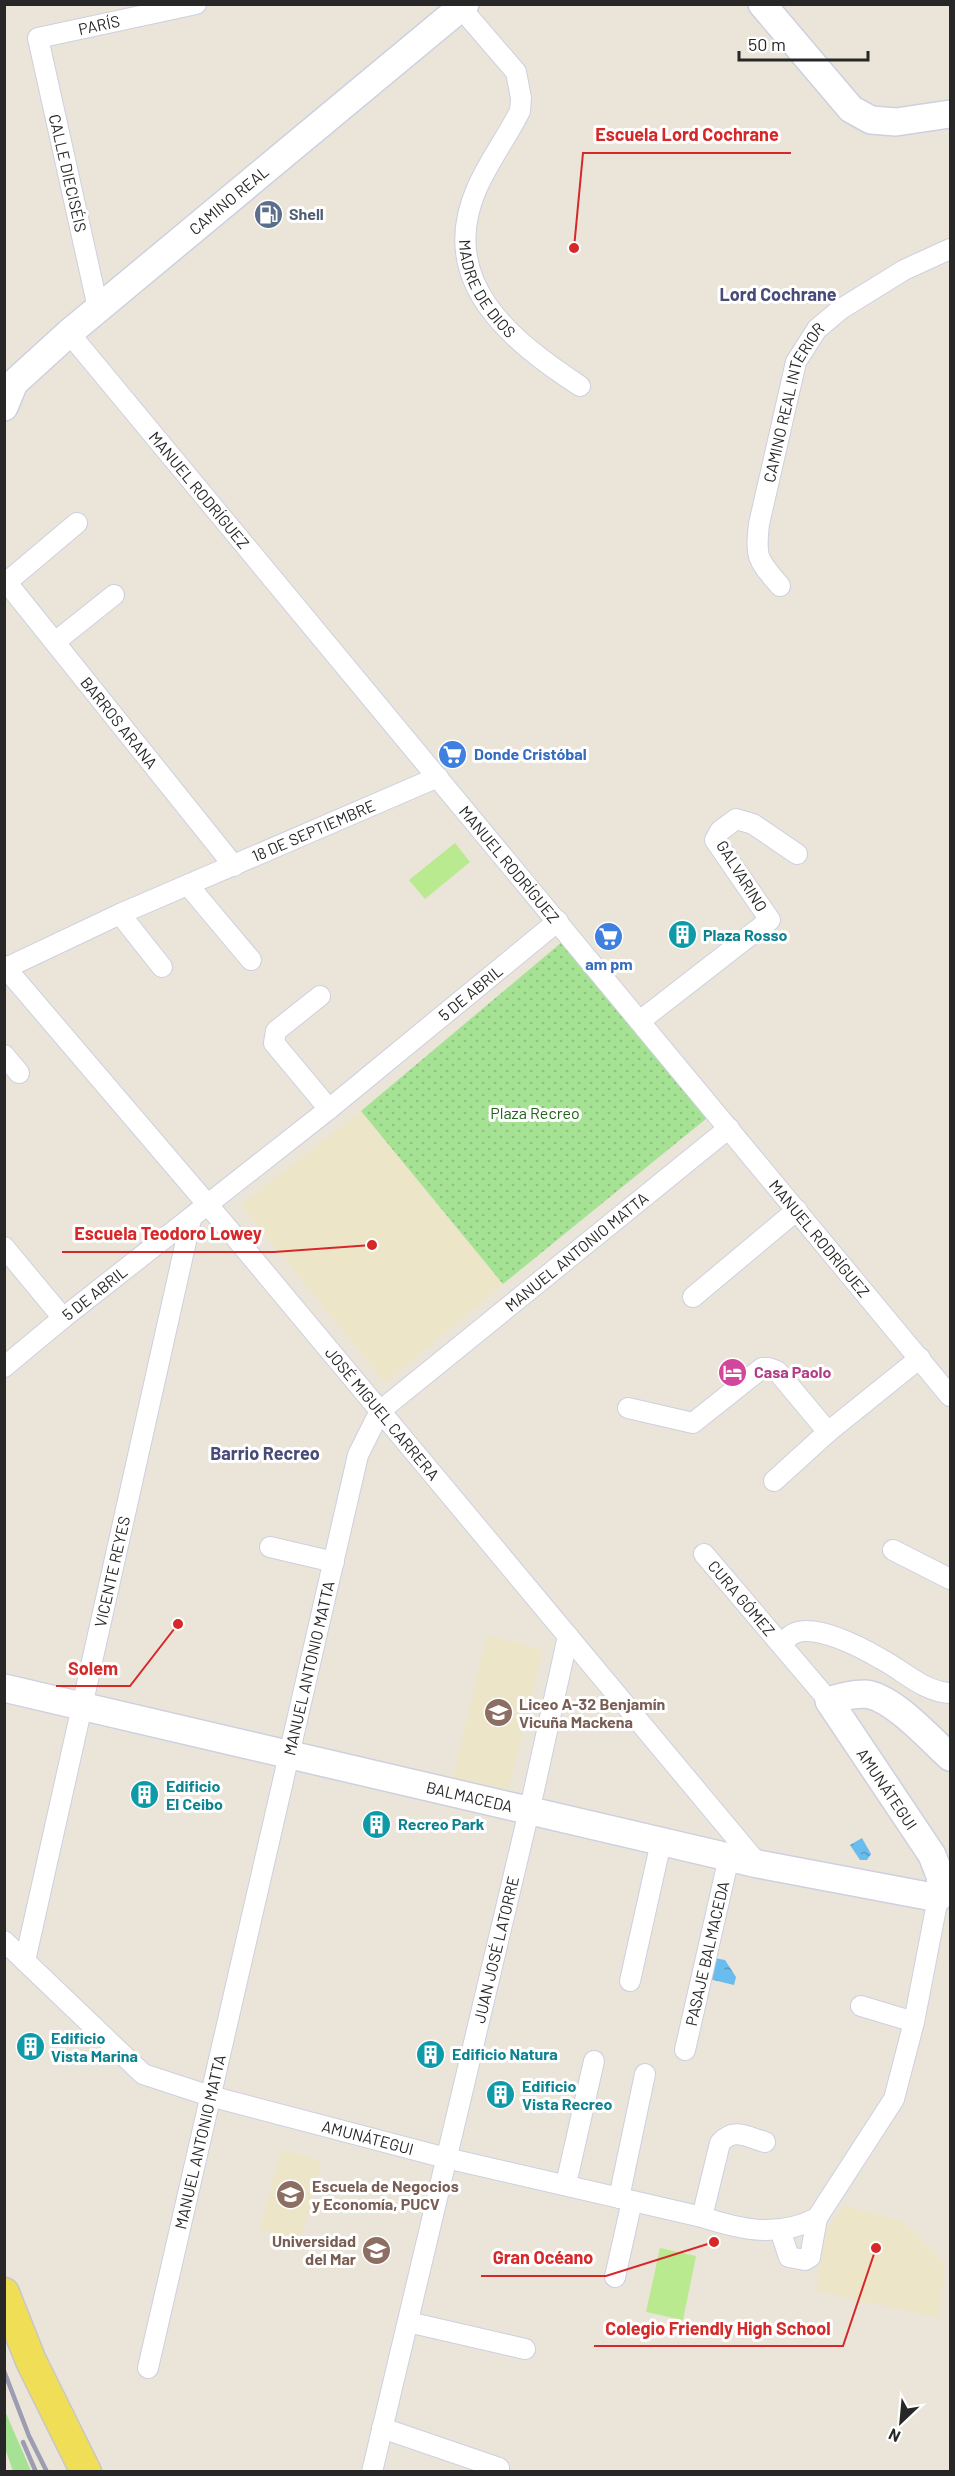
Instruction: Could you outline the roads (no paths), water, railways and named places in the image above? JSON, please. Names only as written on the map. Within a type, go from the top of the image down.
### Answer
[{"type":"main road","points":[[4,2293],[31,2361],[86,2472]]},
{"type":"street","name":"PARÍS","points":[[38,38],[196,4]]},
{"type":"street","points":[[762,4],[851,109],[871,120],[896,122],[951,114]]},
{"type":"street","name":"CAMINO REAL","points":[[6,397],[25,372],[98,308],[463,6]]},
{"type":"street","name":"MADRE DE DIOS","points":[[463,6],[516,72],[520,98],[520,111],[477,187],[466,219],[464,246],[470,275],[483,301],[503,326],[544,362],[580,386]]},
{"type":"street","name":"CALLE DIECISÉIS","points":[[38,38],[98,308]]},
{"type":"street","name":"CAMINO REAL INTERIOR","points":[[780,586],[764,567],[756,550],[759,524],[796,362],[817,329],[841,309],[904,270],[951,249]]},
{"type":"street","name":"MANUEL RODRÍGUEZ","points":[[69,333],[951,1396]]},
{"type":"street","points":[[6,580],[77,523]]},
{"type":"street","name":"BARROS ARANA","points":[[6,580],[234,866]]},
{"type":"street","points":[[55,642],[114,595]]},
{"type":"street","name":"18 DE SEPTIEMBRE","points":[[5,967],[120,914],[438,777]]},
{"type":"street","name":"GALVARINO","points":[[640,1021],[770,920],[715,840],[720,831],[735,819],[753,824],[797,854]]},
{"type":"street","points":[[188,885],[251,960]]},
{"type":"street","points":[[120,914],[162,967]]},
{"type":"street","name":"5 DE ABRIL","points":[[4,1367],[329,1108],[558,921]]},
{"type":"street","name":"JOSÉ MIGUEL CARRERA","points":[[5,967],[208,1205],[758,1864]]},
{"type":"street","points":[[320,996],[276,1031],[274,1043],[329,1108]]},
{"type":"street","points":[[4,1056],[19,1073]]},
{"type":"street","name":"MANUEL ANTONIO MATTA","points":[[148,2368],[358,1455],[380,1411],[729,1128]]},
{"type":"street","points":[[693,1297],[797,1210]]},
{"type":"street","name":"VICENTE REYES","points":[[25,1961],[191,1219]]},
{"type":"street","points":[[4,1247],[63,1318]]},
{"type":"street","points":[[774,1481],[828,1432],[921,1358]]},
{"type":"street","points":[[628,1408],[693,1423],[762,1368],[769,1368],[777,1371],[828,1432]]},
{"type":"street","points":[[270,1547],[334,1562]]},
{"type":"street","points":[[893,1550],[951,1579]]},
{"type":"street","name":"CURA GÓMEZ","points":[[704,1554],[781,1644]]},
{"type":"street","points":[[951,1693],[932,1691],[882,1659],[832,1636],[808,1630],[794,1633],[781,1644],[829,1701],[846,1696],[867,1694],[888,1702],[951,1757]]},
{"type":"street","name":"JUAN JOSÉ LATORRE","points":[[372,2472],[568,1636]]},
{"type":"street","name":"BALMACEDA","points":[[4,1688],[758,1864],[938,1898]]},
{"type":"street","name":"AMUNÁTEGUI","points":[[780,2230],[789,2257],[806,2260],[810,2257],[817,2218],[894,2100],[914,2022],[940,1878],[932,1855],[829,1701]]},
{"type":"street","points":[[630,1981],[661,1842]]},
{"type":"street","name":"PASAJE BALMACEDA","points":[[686,2050],[729,1857]]},
{"type":"street","name":"AMUNÁTEGUI","points":[[4,1941],[109,2044],[143,2074],[210,2096],[446,2158],[566,2184],[702,2217],[735,2228],[780,2230],[805,2224],[817,2218]]},
{"type":"street","points":[[861,2006],[914,2022]]},
{"type":"street","points":[[566,2184],[594,2061]]},
{"type":"street","points":[[615,2277],[645,2074]]},
{"type":"street","points":[[702,2217],[720,2143],[734,2133],[765,2142]]},
{"type":"street","points":[[408,2322],[525,2349]]},
{"type":"street","points":[[382,2428],[500,2468]]},
{"type":"water","points":[[862,1838],[871,1854],[867,1860],[860,1860],[850,1845]]},
{"type":"water","points":[[714,1958],[725,1960],[736,1977],[734,1985],[709,1979]]},
{"type":"railway","points":[[4,2371],[29,2436],[47,2472]]},
{"type":"railway","points":[[23,2442],[36,2472]]},
{"type":"place","name":"Shell","points":[[268,214]]},
{"type":"place","name":"Escuela Lord Cochrane","points":[[574,248]]},
{"type":"place","name":"Donde Cristóbal","points":[[453,754]]},
{"type":"place","name":"Plaza Rosso","points":[[682,935]]},
{"type":"place","name":"am pm","points":[[609,936]]},
{"type":"place","name":"Escuela Teodoro Lowey","points":[[372,1245]]},
{"type":"place","name":"Casa Paolo","points":[[733,1372]]},
{"type":"place","name":"Solem","points":[[178,1624]]},
{"type":"place","name":"Liceo A-32 Benjamín Vicuña Mackena","points":[[498,1713]]},
{"type":"place","name":"Edificio El Ceibo","points":[[145,1795]]},
{"type":"place","name":"Recreo Park","points":[[377,1824]]},
{"type":"place","name":"Edificio Vista Marina","points":[[30,2047]]},
{"type":"place","name":"Edificio Natura","points":[[431,2054]]},
{"type":"place","name":"Edificio Vista Recreo","points":[[501,2095]]},
{"type":"place","name":"Escuela de Negocios y Economía, PUCV","points":[[291,2195]]},
{"type":"place","name":"Gran Océano","points":[[714,2242]]},
{"type":"place","name":"Colegio Friendly High School","points":[[876,2248]]},
{"type":"place","name":"Universidad del Mar","points":[[377,2250]]},
{"type":"district","name":"Lord Cochrane","points":[[778,295]]},
{"type":"district","name":"Barrio Recreo","points":[[265,1454]]},
{"type":"park label","name":"Plaza Recreo","points":[[535,1113]]}]
